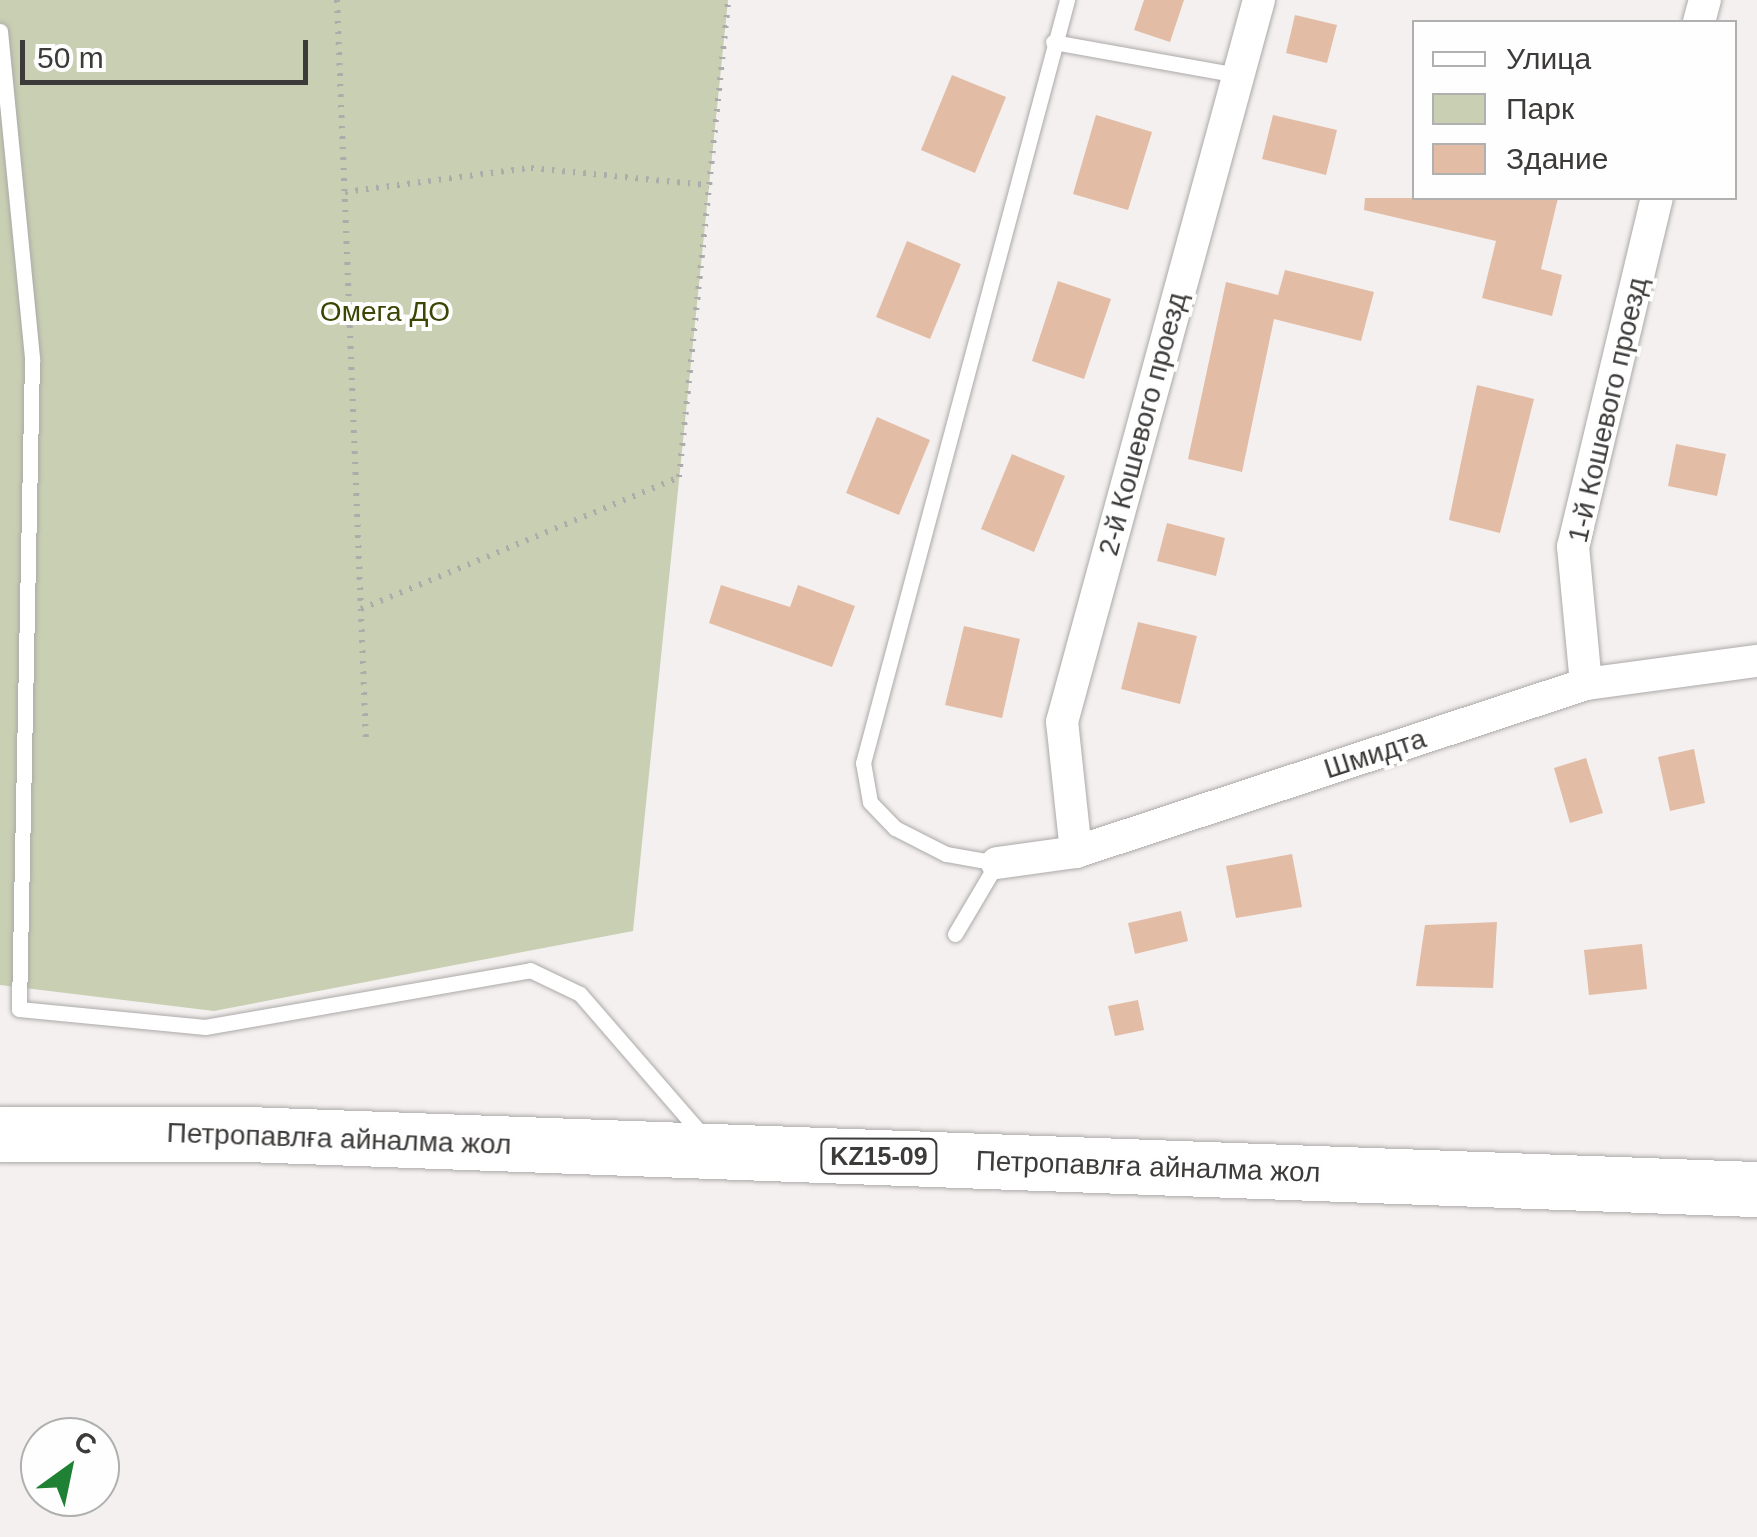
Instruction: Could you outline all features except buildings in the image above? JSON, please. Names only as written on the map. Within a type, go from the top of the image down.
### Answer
[{"type":"highway","name":"Петропавлға айналма жол","points":[[0,1134],[247,1134],[1757,1190]]},
{"type":"street","name":"2-й Кошевого проезд","points":[[1076,852],[1062,722],[1258,0]]},
{"type":"street","name":"1-й Кошевого проезд","points":[[1586,684],[1574,548],[1657,200]]},
{"type":"street","name":"Шмидта","points":[[997,863],[1076,852],[1586,684],[1757,661]]},
{"type":"lane","points":[[956,934],[997,863],[946,854],[894,828],[870,802],[863,763],[1067,0]]},
{"type":"lane","points":[[0,30],[32,359],[19,1008],[205,1027],[530,970],[580,994],[715,1150]]},
{"type":"lane","points":[[1053,42],[1238,75]]},
{"type":"path","points":[[338,0],[366,743]]},
{"type":"path","points":[[360,609],[678,477],[728,0]]},
{"type":"path","points":[[344,192],[531,168],[709,185]]},
{"type":"green space","name":"Омега ДО","points":[[0,0],[728,0],[633,931],[214,1011],[0,985]]}]
